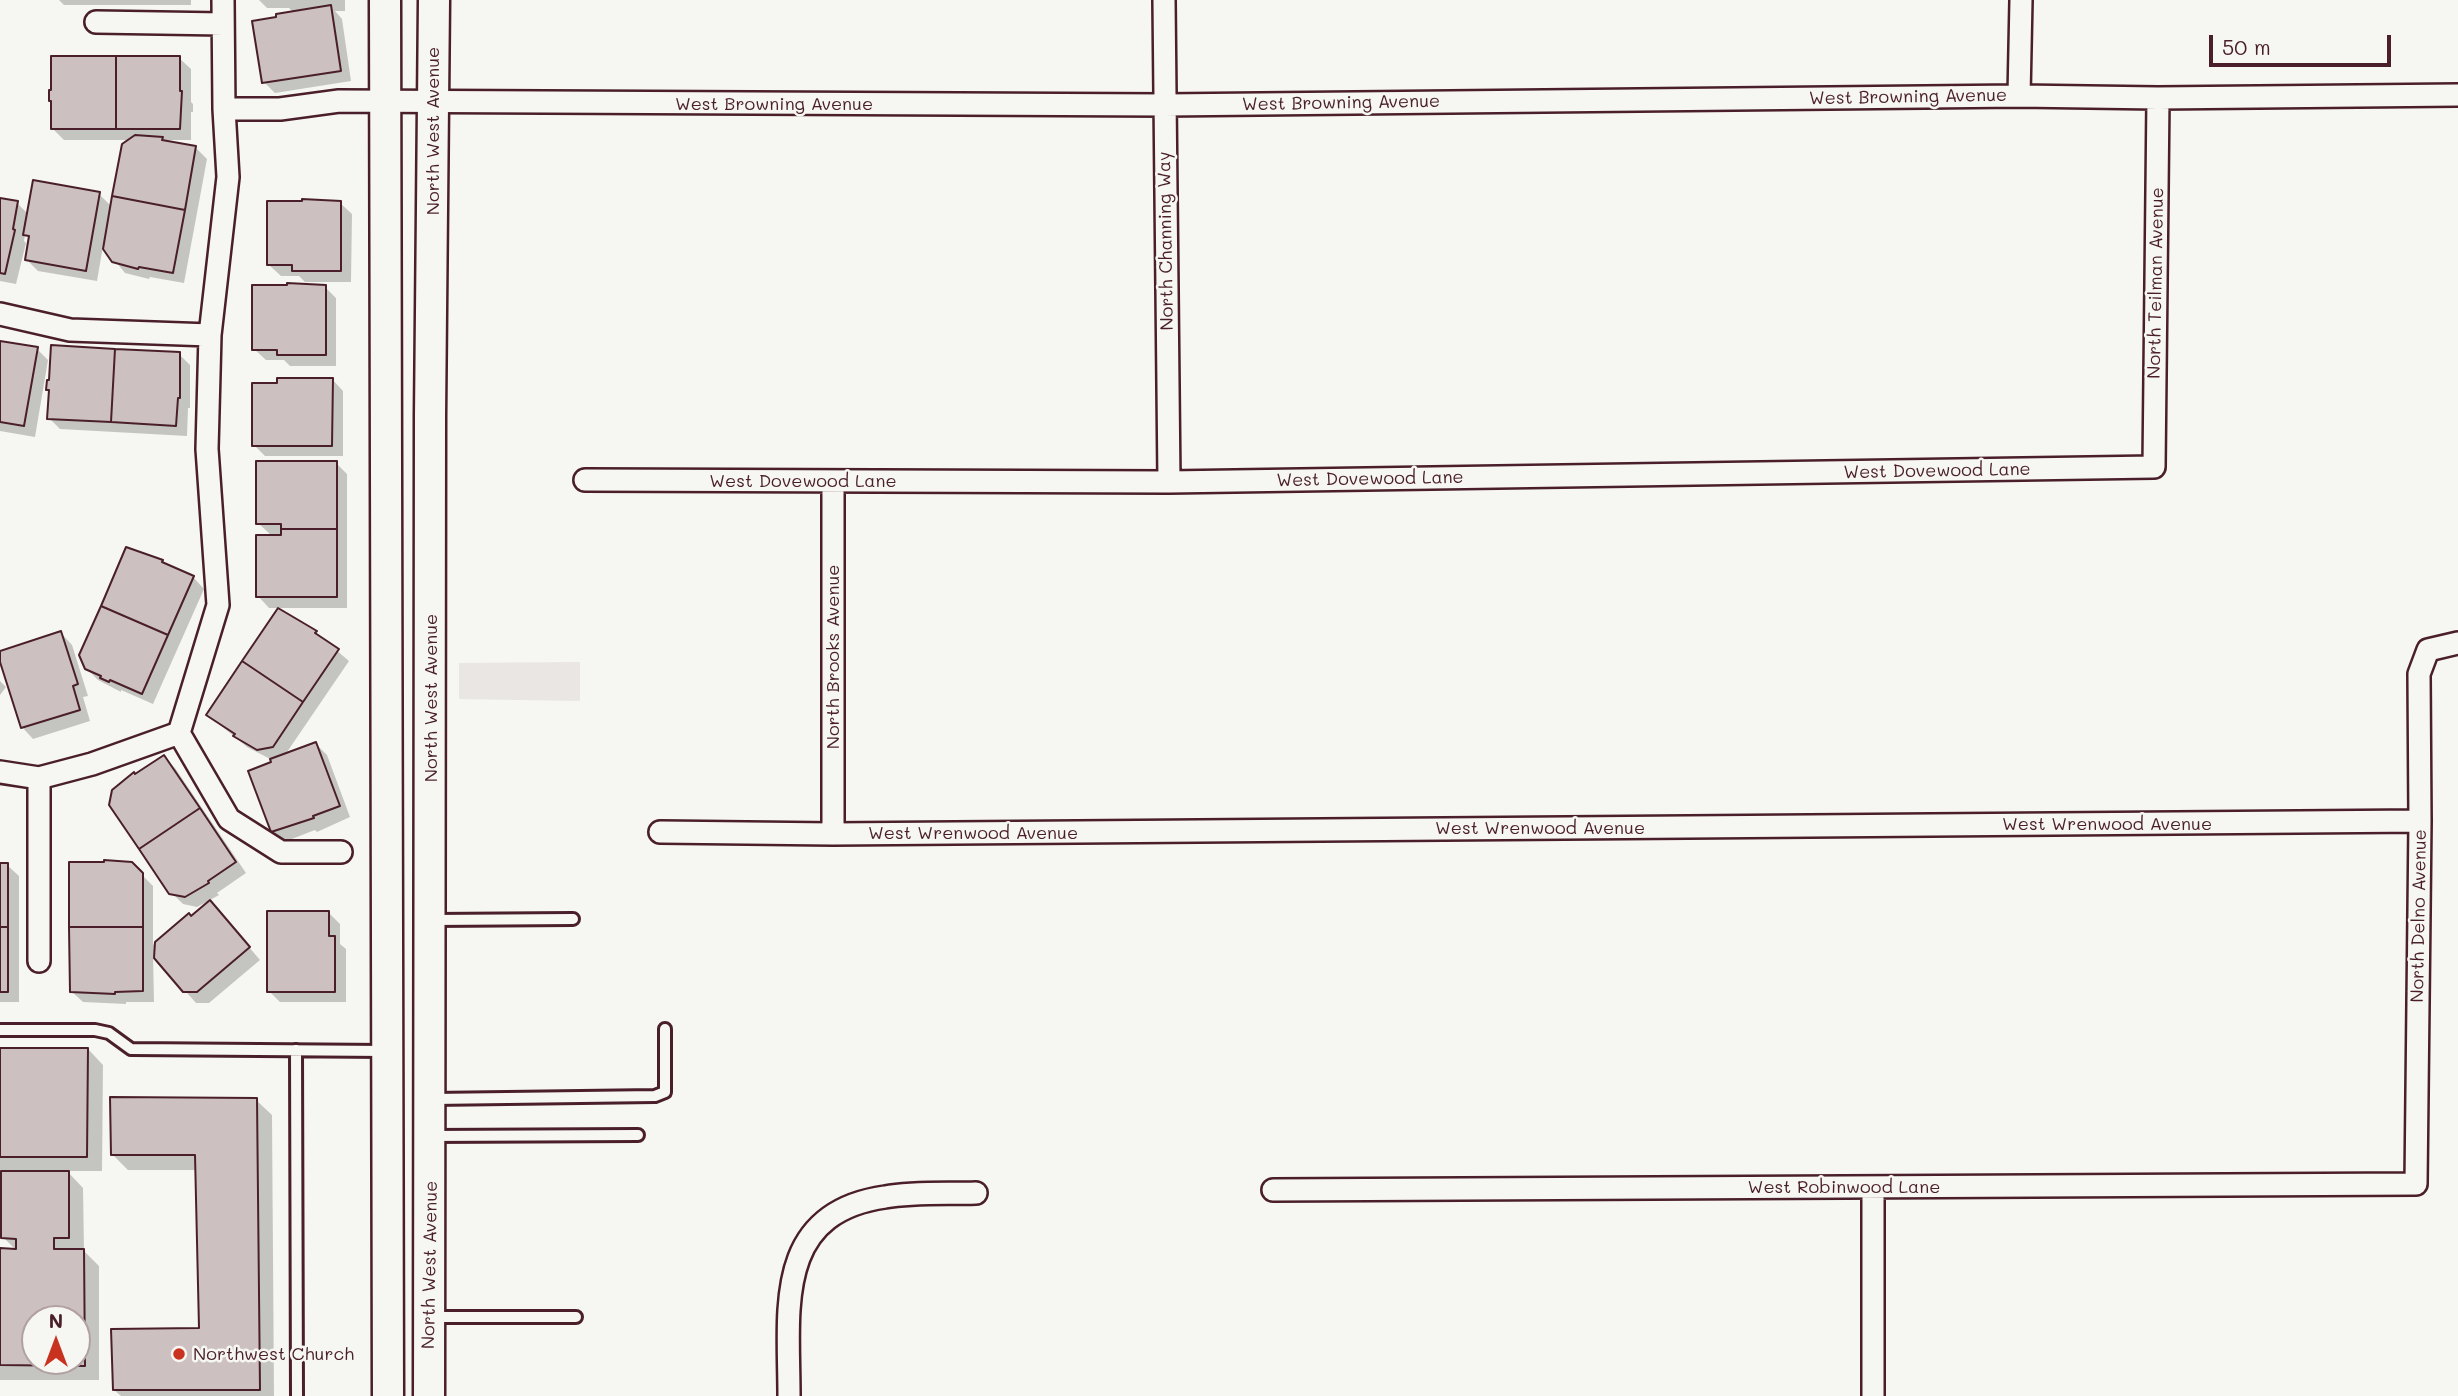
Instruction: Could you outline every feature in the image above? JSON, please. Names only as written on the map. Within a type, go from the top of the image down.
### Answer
[{"type":"main road","points":[[385,0],[388,1396]]},
{"type":"main road","name":"North West Avenue","points":[[429,1396],[433,0]]},
{"type":"street","points":[[223,0],[228,177],[210,335],[207,449],[218,605],[179,733],[229,819],[281,852],[341,852]]},
{"type":"street","name":"North Channing Way","points":[[1164,0],[1169,482]]},
{"type":"street","points":[[2019,96],[2021,0]]},
{"type":"street","points":[[96,22],[223,24]]},
{"type":"street","name":"West Browning Avenue","points":[[224,109],[279,109],[339,101],[1165,105],[2019,96],[2158,98],[2458,95]]},
{"type":"street","name":"North Teilman Avenue","points":[[2154,467],[2158,98]]},
{"type":"street","points":[[0,314],[70,330],[210,335]]},
{"type":"street","name":"West Dovewood Lane","points":[[585,480],[1169,482],[2154,467]]},
{"type":"street","name":"North Brooks Avenue","points":[[833,481],[833,834]]},
{"type":"street","name":"North Delno Avenue","points":[[2416,1184],[2419,674],[2428,650],[2458,643]]},
{"type":"street","points":[[0,772],[39,778],[92,764],[179,733]]},
{"type":"street","points":[[39,778],[39,961]]},
{"type":"street","name":"West Wrenwood Avenue","points":[[660,832],[833,834],[2420,821]]},
{"type":"street","name":"West Robinwood Lane","points":[[1273,1190],[2416,1184]]},
{"type":"street","points":[[1873,1187],[1873,1396]]},
{"type":"street","points":[[789,1396],[789,1299],[797,1263],[815,1227],[846,1208],[884,1197],[976,1193]]},
{"type":"lane","points":[[430,920],[573,919]]},
{"type":"lane","points":[[430,1099],[656,1096],[665,1092],[665,1029]]},
{"type":"lane","points":[[0,1030],[95,1030],[109,1033],[131,1049],[388,1051]]},
{"type":"lane","points":[[296,1050],[297,1396]]},
{"type":"lane","points":[[430,1136],[638,1135]]},
{"type":"lane","points":[[428,1317],[576,1317]]},
{"type":"shaded area","points":[[580,662],[580,701],[459,699],[459,663]]},
{"type":"building","points":[[331,5],[341,71],[262,83],[252,21]]},
{"type":"building","points":[[51,56],[116,56],[116,129],[51,129]]},
{"type":"building","points":[[116,56],[180,56],[180,129],[116,129]]},
{"type":"building","points":[[135,135],[163,137],[162,140],[196,146],[185,210],[112,196],[122,144]]},
{"type":"building","points":[[33,180],[100,192],[86,271],[25,260],[29,236],[23,235]]},
{"type":"building","points":[[112,196],[185,210],[173,273],[139,267],[138,269],[112,262],[103,249]]},
{"type":"building","points":[[0,198],[18,201],[15,230],[5,274],[0,273]]},
{"type":"building","points":[[267,201],[341,201],[341,271],[292,271],[292,265],[267,265]]},
{"type":"building","points":[[252,285],[326,285],[326,355],[277,355],[277,350],[252,350]]},
{"type":"building","points":[[0,341],[38,347],[24,426],[0,422]]},
{"type":"building","points":[[51,345],[115,349],[111,422],[47,419],[49,390],[46,390]]},
{"type":"building","points":[[115,349],[180,352],[180,398],[176,426],[111,422]]},
{"type":"building","points":[[277,378],[333,378],[332,446],[252,446],[252,383],[277,383]]},
{"type":"building","points":[[256,461],[337,461],[337,529],[281,529],[281,524],[256,524]]},
{"type":"building","points":[[281,529],[337,529],[337,597],[256,597],[256,535],[281,535]]},
{"type":"building","points":[[126,547],[163,560],[162,562],[194,576],[168,635],[101,606]]},
{"type":"building","points":[[101,606],[168,635],[142,694],[110,680],[109,682],[85,669],[79,655]]},
{"type":"building","points":[[278,608],[317,631],[315,633],[339,649],[303,702],[242,661]]},
{"type":"building","points":[[61,631],[78,684],[73,686],[80,710],[21,728],[0,662],[0,651]]},
{"type":"building","points":[[242,661],[303,702],[273,747],[257,750],[206,715]]},
{"type":"building","points":[[316,742],[340,806],[271,832],[248,771],[271,762],[270,759]]},
{"type":"building","points":[[164,755],[200,808],[139,849],[109,805],[112,790],[134,772],[135,774]]},
{"type":"building","points":[[200,808],[236,862],[185,897],[169,894],[139,849]]},
{"type":"building","points":[[69,862],[132,862],[143,873],[143,927],[69,927]]},
{"type":"building","points":[[0,863],[8,863],[8,927],[0,927]]},
{"type":"building","points":[[210,900],[250,947],[197,992],[183,992],[154,958],[155,942],[189,913],[191,916]]},
{"type":"building","points":[[267,911],[329,911],[329,936],[335,936],[335,992],[267,992]]},
{"type":"building","points":[[0,927],[8,927],[8,992],[0,992]]},
{"type":"building","points":[[69,927],[143,927],[143,991],[115,994],[70,992]]},
{"type":"building","points":[[0,1048],[88,1048],[87,1157],[0,1157]]},
{"type":"building","points":[[110,1097],[257,1098],[260,1390],[113,1390],[111,1329],[199,1328],[195,1155],[111,1155]]},
{"type":"building","points":[[1,1171],[69,1171],[69,1238],[54,1238],[54,1249],[84,1249],[84,1305],[21,1305],[21,1365],[0,1365],[0,1248],[16,1249],[16,1239],[1,1238]]},
{"type":"place","name":"Northwest Church","points":[[179,1354]]}]
